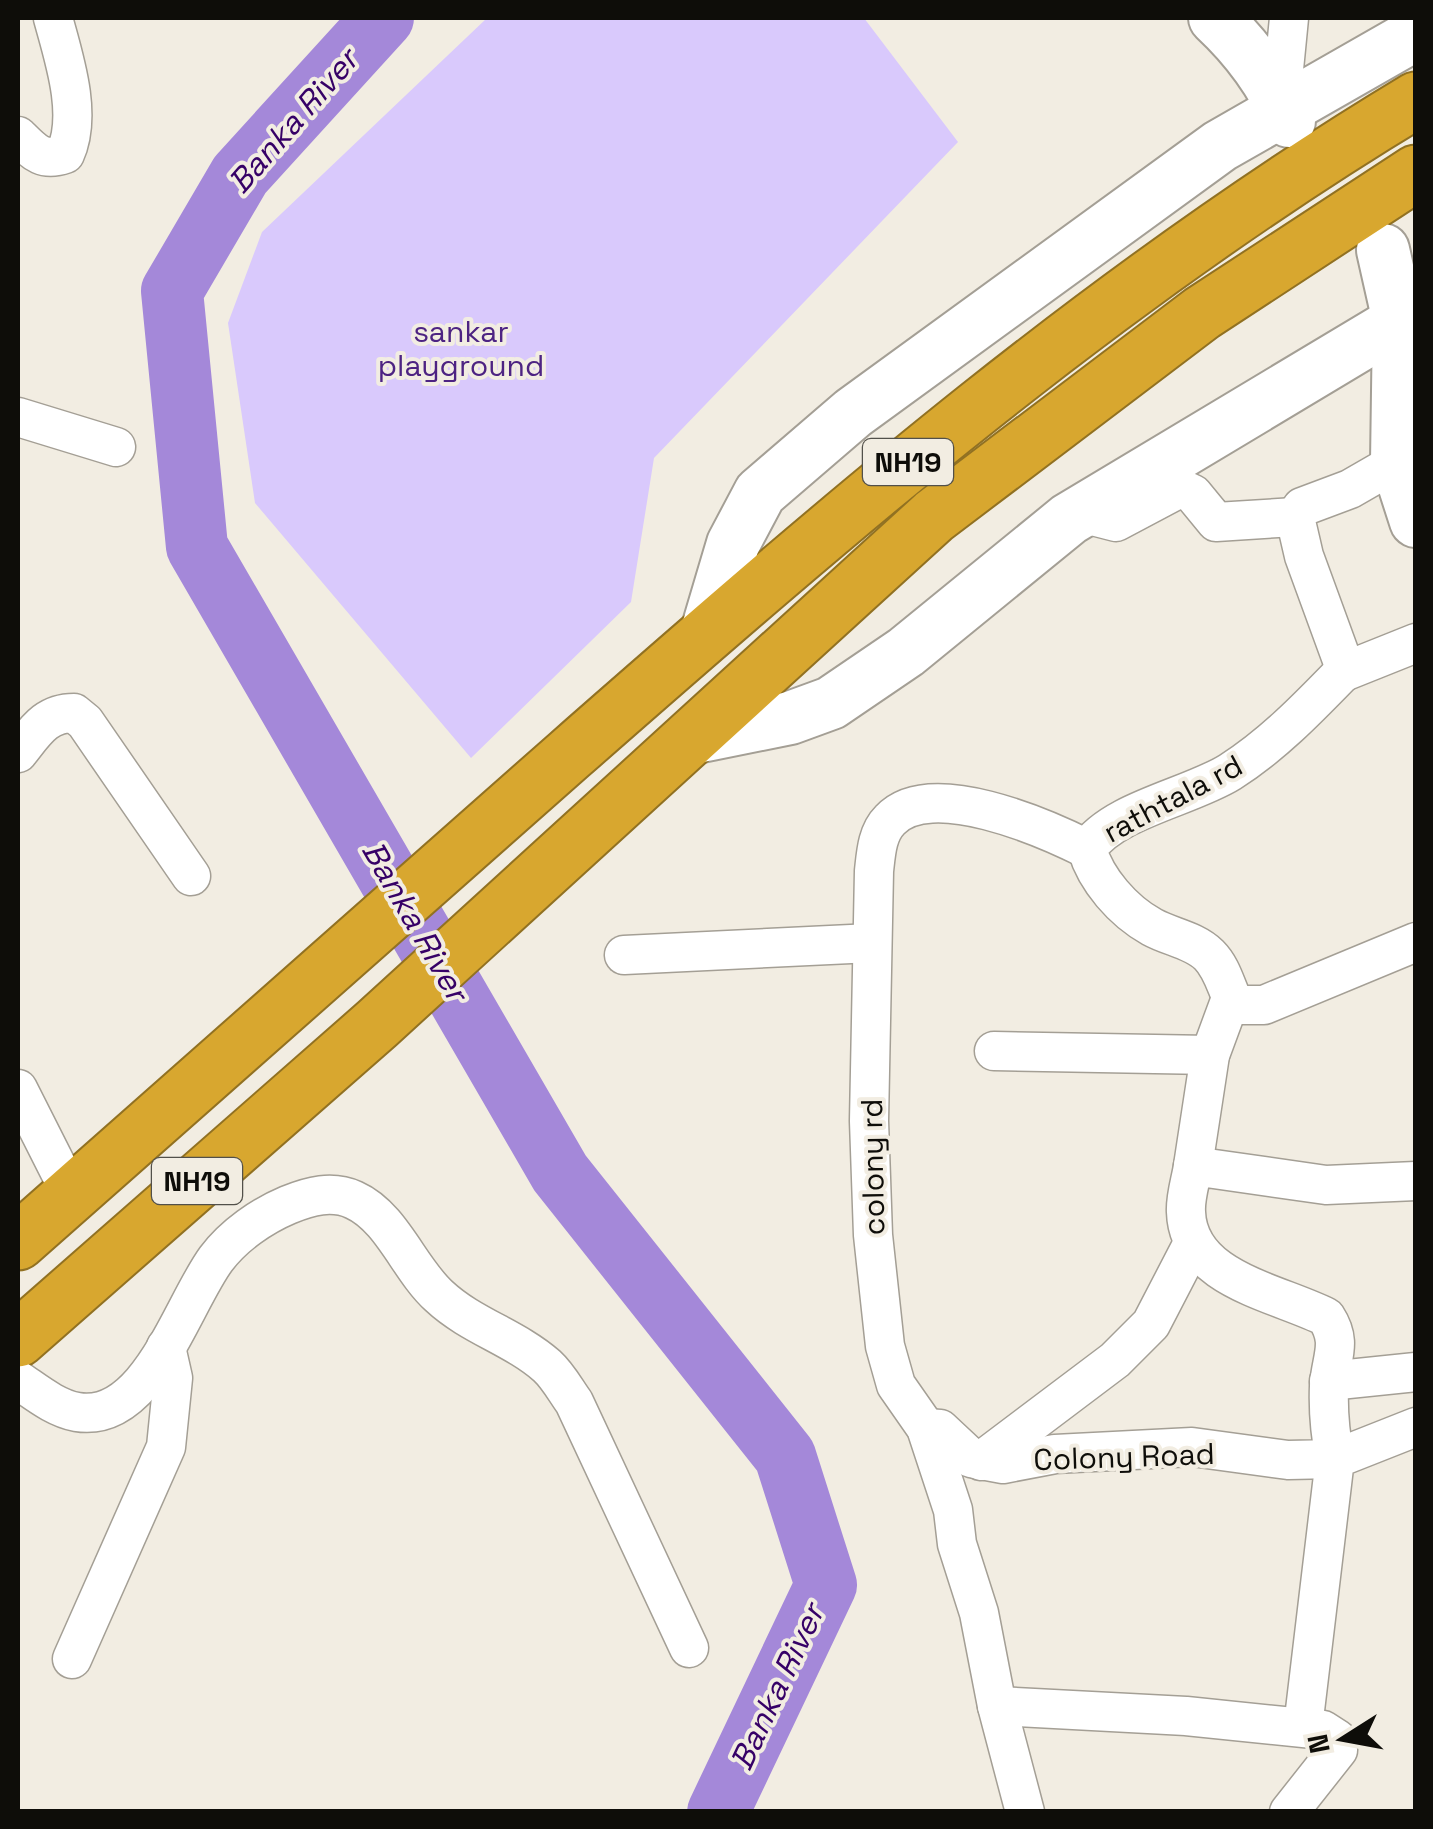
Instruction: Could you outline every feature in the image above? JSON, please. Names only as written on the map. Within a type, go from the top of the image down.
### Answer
[{"type":"highway","name":"NH19","points":[[18,1242],[706,635],[1070,332],[1145,277],[1416,100]]},
{"type":"highway","name":"NH19","points":[[18,1338],[377,1024],[861,580],[1000,463],[1202,313],[1416,173]]},
{"type":"street","points":[[18,136],[36,155],[50,159],[65,154],[72,140],[64,60],[54,18]]},
{"type":"street","points":[[1215,18],[1234,35],[1285,110]]},
{"type":"street","points":[[1285,110],[1289,18]]},
{"type":"street","points":[[706,635],[733,544],[760,493],[884,390],[1220,146],[1416,34]]},
{"type":"street","points":[[1383,250],[1407,316],[1406,457],[1416,521]]},
{"type":"street","points":[[691,738],[790,718],[831,702],[906,652],[998,574],[1081,513],[1407,316]]},
{"type":"street","points":[[18,417],[116,448]]},
{"type":"street","points":[[1081,513],[1116,522],[1180,488],[1193,494],[1216,522],[1295,517],[1302,508],[1350,489],[1406,457]]},
{"type":"street","points":[[1295,517],[1304,556],[1346,669],[1416,644]]},
{"type":"street","name":"rathtala rd","points":[[1232,998],[1218,966],[1206,952],[1151,926],[1122,905],[1092,865],[1087,849],[1106,829],[1224,775],[1268,747],[1346,669]]},
{"type":"street","points":[[18,753],[44,721],[56,713],[74,713],[85,722],[191,876]]},
{"type":"street","name":"colony rd","points":[[1026,1812],[997,1706],[979,1613],[957,1544],[953,1510],[926,1428],[892,1372],[877,1283],[869,1121],[878,843],[887,822],[900,811],[918,806],[994,810],[1022,818],[1087,849]]},
{"type":"street","points":[[1302,1727],[1335,1458],[1330,1431],[1330,1382],[1337,1353],[1336,1334],[1326,1317],[1212,1267],[1193,1243],[1186,1212],[1210,1055],[1232,998],[1241,1007],[1264,1006],[1416,942]]},
{"type":"street","points":[[624,954],[872,943]]},
{"type":"street","points":[[994,1051],[1210,1055]]},
{"type":"street","points":[[18,1090],[71,1194]]},
{"type":"street","points":[[1194,1166],[1326,1185],[1416,1181]]},
{"type":"street","points":[[18,1380],[54,1404],[80,1413],[110,1410],[136,1394],[219,1255],[265,1214],[305,1198],[330,1194],[357,1201],[383,1224],[436,1294],[469,1321],[517,1344],[549,1368],[574,1402],[689,1648]]},
{"type":"street","points":[[926,1428],[940,1429],[962,1453],[981,1461],[1115,1360],[1151,1324],[1193,1243]]},
{"type":"street","points":[[72,1659],[166,1448],[173,1378],[166,1346]]},
{"type":"street","points":[[1330,1382],[1416,1372]]},
{"type":"street","name":"Colony Road","points":[[981,1461],[1003,1464],[1054,1454],[1192,1447],[1288,1460],[1335,1458],[1416,1427]]},
{"type":"street","points":[[997,1706],[1323,1730],[1337,1740],[1338,1750],[1289,1812]]},
{"type":"green space","name":"sankar playground","points":[[487,18],[864,18],[958,142],[654,458],[631,602],[471,758],[255,503],[228,323],[262,232]]},
{"type":"waterway","name":"Banka River","points":[[383,18],[240,175],[172,291],[197,547],[560,1173],[785,1456],[826,1585],[718,1812]]}]
